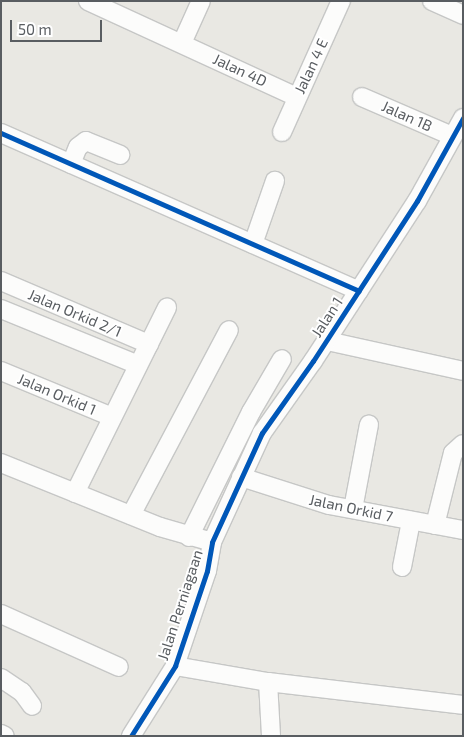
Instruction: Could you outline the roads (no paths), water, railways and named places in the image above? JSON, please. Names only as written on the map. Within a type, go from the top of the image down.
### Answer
[{"type":"street","points":[[182,43],[200,1]]},
{"type":"street","name":"Jalan 4 E","points":[[282,132],[341,1]]},
{"type":"street","points":[[432,1],[463,15]]},
{"type":"street","name":"Jalan 4D","points":[[97,3],[297,97]]},
{"type":"street","name":"Jalan 1B","points":[[362,97],[452,136]]},
{"type":"street","name":"Jalan 1","points":[[241,477],[266,427],[359,291],[416,201],[463,118]]},
{"type":"street","points":[[1,133],[359,291]]},
{"type":"street","points":[[71,164],[78,148],[86,141],[120,154]]},
{"type":"street","points":[[252,244],[275,181]]},
{"type":"street","name":"Jalan Orkid 2/1","points":[[1,281],[148,344]]},
{"type":"street","points":[[75,493],[167,308]]},
{"type":"street","points":[[1,309],[138,365]]},
{"type":"street","points":[[131,515],[229,330]]},
{"type":"street","points":[[327,340],[463,371]]},
{"type":"street","points":[[189,537],[251,412],[282,359]]},
{"type":"street","name":"Jalan Orkid 1","points":[[1,371],[112,417]]},
{"type":"street","points":[[353,509],[369,424]]},
{"type":"street","points":[[435,525],[453,453],[461,444]]},
{"type":"street","points":[[1,463],[189,537],[212,542]]},
{"type":"street","name":"Jalan Orkid 7","points":[[241,477],[302,498],[463,530]]},
{"type":"street","name":"Jalan Perniagaan","points":[[131,736],[175,666],[207,571],[212,542],[241,477]]},
{"type":"street","points":[[402,567],[412,520]]},
{"type":"street","points":[[1,614],[119,667]]},
{"type":"street","points":[[175,666],[268,682],[463,705]]},
{"type":"street","points":[[1,678],[22,692],[32,706]]},
{"type":"street","points":[[268,682],[271,736]]}]
